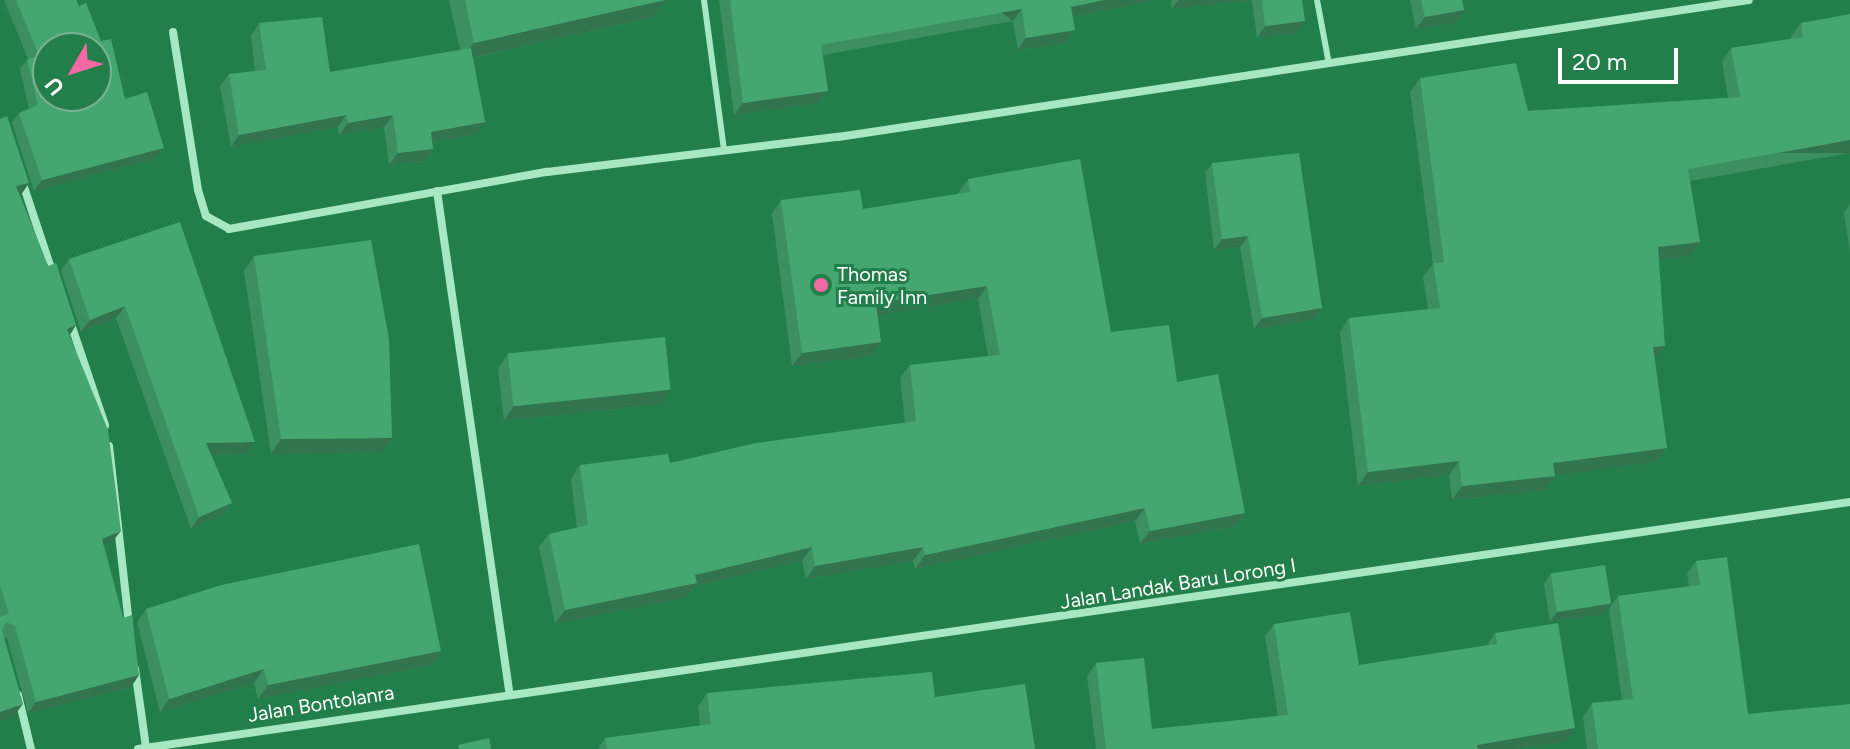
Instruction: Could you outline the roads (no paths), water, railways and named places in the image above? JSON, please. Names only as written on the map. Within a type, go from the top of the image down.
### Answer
[{"type":"street","points":[[173,32],[206,216],[229,229],[437,191],[1329,64],[1749,0]]},
{"type":"street","points":[[18,169],[57,285]]},
{"type":"street","points":[[437,191],[509,690]]},
{"type":"street","points":[[67,314],[117,482],[130,631]]},
{"type":"street","name":"Jalan Landak Baru Lorong I","points":[[509,690],[1094,614],[1850,502]]},
{"type":"street","points":[[134,660],[142,748]]},
{"type":"street","points":[[14,682],[31,749]]},
{"type":"street","name":"Jalan Bontolanra","points":[[142,748],[509,690]]},
{"type":"lane","points":[[704,0],[724,150]]},
{"type":"lane","points":[[1317,0],[1329,64]]},
{"type":"place","name":"Thomas Family Inn","points":[[821,285]]}]
